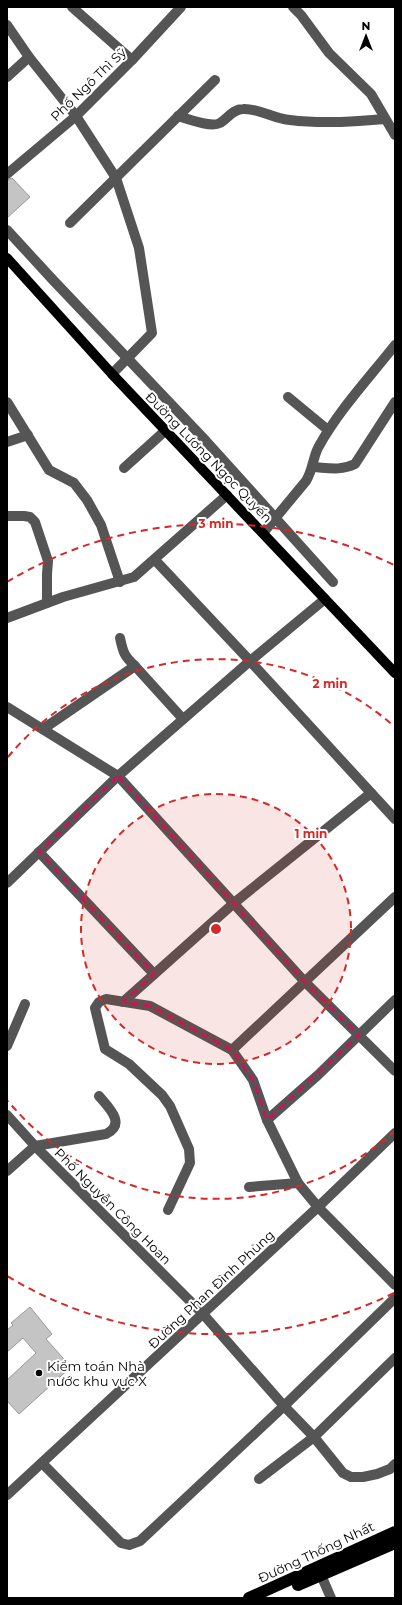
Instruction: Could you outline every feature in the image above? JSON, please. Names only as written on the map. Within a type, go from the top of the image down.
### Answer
[{"type":"highway","name":"Đường Thống Nhất","points":[[250,1598],[395,1532]]},
{"type":"highway","name":"Đường Thống Nhất","points":[[267,1598],[395,1543]]},
{"type":"main road","name":"Đường Lương Ngọc Quyến","points":[[7,258],[112,374],[395,673]]},
{"type":"street","points":[[72,7],[132,60]]},
{"type":"street","name":"Phố Ngô Thì Sỹ","points":[[7,174],[76,116],[132,60],[181,7]]},
{"type":"street","points":[[293,7],[301,14],[329,53],[371,94],[394,132]]},
{"type":"street","points":[[7,25],[29,57],[76,116],[116,178],[139,248],[152,330],[151,336],[112,374]]},
{"type":"street","points":[[7,77],[29,57]]},
{"type":"street","points":[[70,223],[215,80]]},
{"type":"street","points":[[178,116],[212,125],[219,124],[236,110],[244,109],[258,111],[276,118],[290,120],[361,122],[385,119]]},
{"type":"street","points":[[7,230],[127,359],[206,441],[333,582]]},
{"type":"street","points":[[263,533],[306,481],[313,467],[317,449],[328,430],[395,345]]},
{"type":"street","points":[[288,397],[328,430]]},
{"type":"street","points":[[7,402],[49,470],[74,483],[87,500],[101,525],[120,582]]},
{"type":"street","points":[[313,467],[341,469],[355,464],[395,402]]},
{"type":"street","points":[[124,468],[166,430]]},
{"type":"street","points":[[7,442],[28,435]]},
{"type":"street","points":[[7,618],[92,588],[120,582],[134,577],[227,495]]},
{"type":"street","points":[[7,516],[30,517],[35,522],[48,561],[47,603]]},
{"type":"street","points":[[155,560],[395,819]]},
{"type":"street","points":[[7,883],[118,776],[250,661],[325,599]]},
{"type":"street","points":[[120,638],[126,659],[135,666],[183,719]]},
{"type":"street","points":[[43,729],[135,666]]},
{"type":"street","points":[[7,707],[118,776],[305,982],[395,1070]]},
{"type":"street","points":[[123,1002],[234,903],[371,793]]},
{"type":"street","points":[[39,852],[154,974]]},
{"type":"street","points":[[232,1050],[395,897]]},
{"type":"street","points":[[168,1210],[190,1163],[189,1148],[170,1106],[162,1095],[129,1064],[105,1049],[95,1008],[100,1002],[106,999],[150,1006],[232,1050],[253,1080],[267,1120],[298,1183],[318,1207],[395,1285]]},
{"type":"street","points":[[267,1120],[395,1000]]},
{"type":"street","points":[[7,1046],[25,1004]]},
{"type":"street","points":[[7,1171],[35,1146],[111,1132],[116,1124],[116,1119],[113,1112],[99,1096]]},
{"type":"street","name":"Phố Nguyễn Công Hoan","points":[[7,1115],[35,1146],[203,1314],[284,1406],[314,1437],[343,1473],[351,1477],[363,1477],[390,1469],[395,1464]]},
{"type":"street","name":"Đường Phan Đình Phùng","points":[[7,1495],[318,1207],[395,1133]]},
{"type":"street","points":[[249,1187],[298,1183]]},
{"type":"street","points":[[42,1463],[121,1543],[129,1545],[140,1541],[284,1406],[395,1298]]},
{"type":"street","points":[[259,1479],[314,1437],[395,1358]]},
{"type":"street","points":[[321,1575],[331,1598]]},
{"type":"highlighted area","points":[[118,776],[305,982],[359,1035],[267,1120],[253,1080],[232,1050],[150,1006],[123,1002],[154,974],[39,852]]},
{"type":"building","points":[[12,178],[30,197],[7,218],[7,180]]},
{"type":"building","name":"Kiểm toán Nhà nước khu vực X","points":[[30,1307],[52,1334],[46,1339],[71,1367],[19,1414],[7,1401],[7,1380],[36,1353],[23,1338],[7,1352],[7,1330],[13,1325],[11,1323]]},
{"type":"place","name":"Kiểm toán Nhà nước khu vực X","points":[[39,1373]]}]
